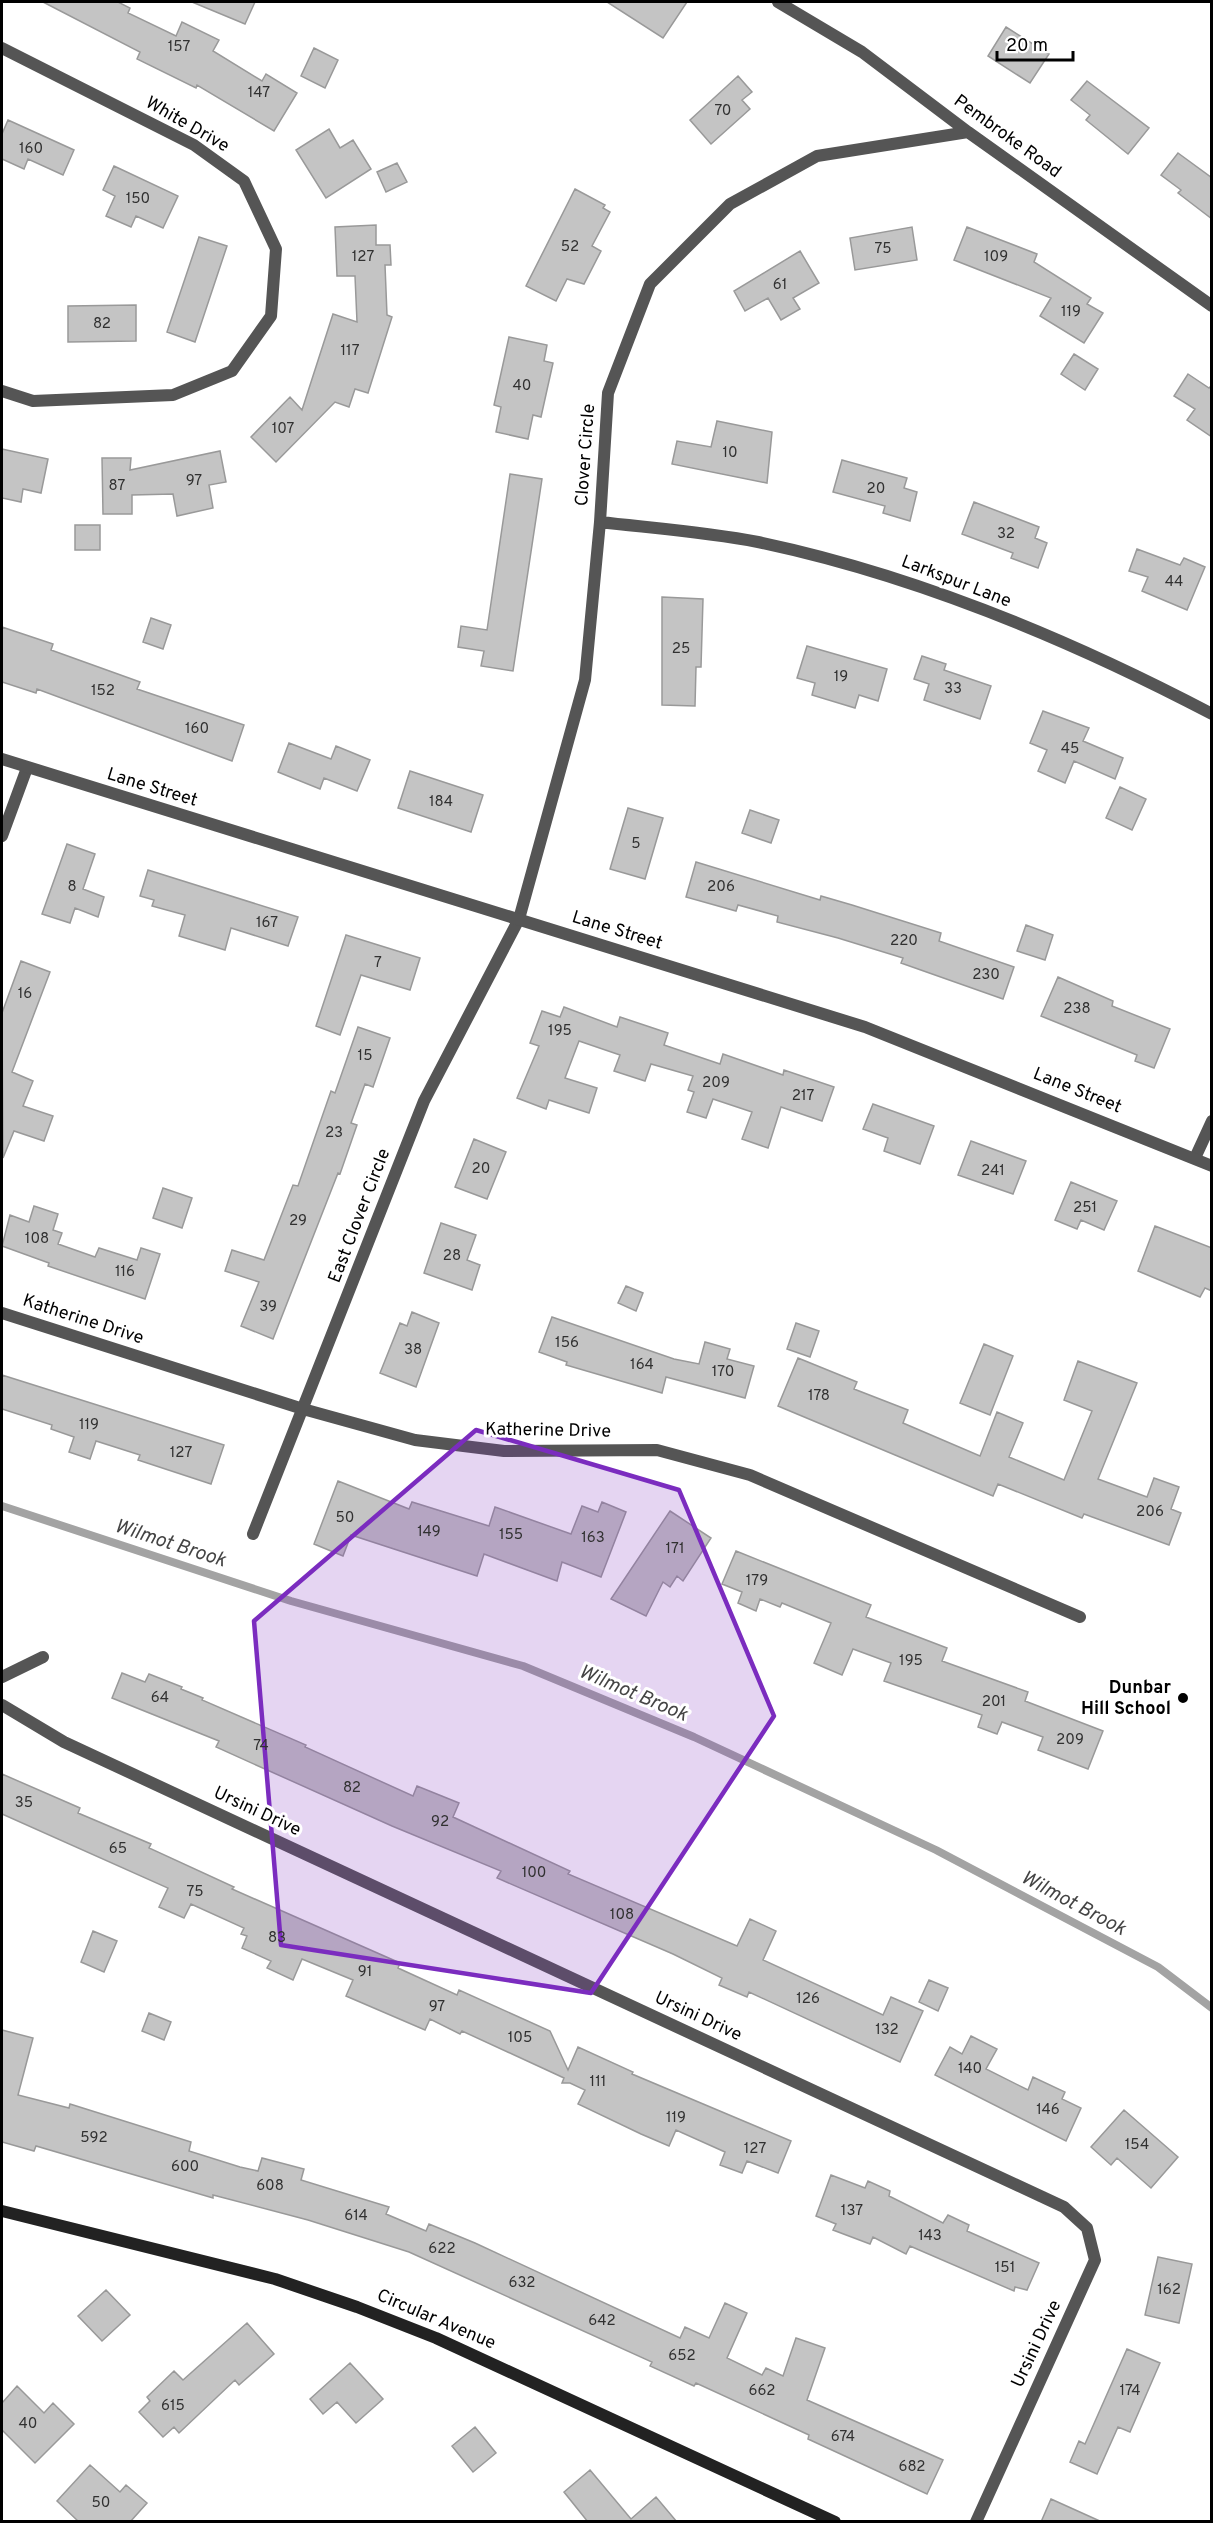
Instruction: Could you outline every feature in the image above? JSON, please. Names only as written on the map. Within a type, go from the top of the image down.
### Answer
[{"type":"main road","name":"Circular Avenue","points":[[2,2211],[275,2279],[357,2307],[446,2342],[835,2522]]},
{"type":"street","name":"Pembroke Road","points":[[778,2],[862,52],[968,132],[1212,306]]},
{"type":"street","name":"White Drive","points":[[2,48],[194,145],[244,181],[276,249],[271,316],[232,371],[173,395],[33,401],[2,391]]},
{"type":"street","name":"Clover Circle","points":[[519,919],[585,680],[600,522],[608,393],[650,284],[730,204],[817,156],[968,132]]},
{"type":"street","name":"Larkspur Lane","points":[[600,522],[757,542],[914,583],[1126,669],[1212,714]]},
{"type":"street","name":"Lane Street","points":[[2,759],[865,1027],[1212,1166]]},
{"type":"street","points":[[2,836],[27,768]]},
{"type":"street","name":"East Clover Circle","points":[[253,1534],[424,1101],[519,919]]},
{"type":"street","points":[[1195,1158],[1212,1121]]},
{"type":"street","name":"Katherine Drive","points":[[2,1313],[303,1409],[415,1440],[504,1451],[657,1450],[750,1474],[1080,1617]]},
{"type":"street","points":[[2,1677],[43,1657]]},
{"type":"street","name":"Ursini Drive","points":[[2,1705],[64,1742],[1064,2207],[1087,2228],[1095,2260],[976,2522]]},
{"type":"highlighted area","points":[[476,1430],[679,1490],[774,1716],[591,1993],[281,1945],[254,1621]]},
{"type":"building","points":[[43,2],[118,2],[130,8],[128,13],[176,36],[182,22],[219,40],[213,51],[262,81],[266,74],[297,93],[274,131],[197,85],[196,88],[137,59],[140,52]]},
{"type":"building","points":[[192,2],[255,2],[245,24]]},
{"type":"building","points":[[607,2],[687,2],[663,38]]},
{"type":"building","points":[[1006,27],[1049,54],[1030,83],[988,56]]},
{"type":"building","points":[[314,48],[338,60],[325,88],[301,76]]},
{"type":"building","points":[[738,76],[752,92],[742,100],[750,109],[711,144],[690,120]]},
{"type":"building","points":[[1087,81],[1149,128],[1128,154],[1086,120],[1090,115],[1071,100]]},
{"type":"building","points":[[8,120],[74,150],[63,175],[28,159],[24,169],[2,159],[2,134]]},
{"type":"building","points":[[329,129],[340,148],[353,140],[371,169],[326,198],[296,150]]},
{"type":"building","points":[[1178,153],[1212,178],[1212,219],[1178,193],[1181,190],[1161,175]]},
{"type":"building","points":[[397,163],[407,182],[386,192],[377,172]]},
{"type":"building","points":[[114,166],[178,196],[163,228],[136,216],[131,227],[106,216],[115,196],[103,190]]},
{"type":"building","points":[[575,189],[605,205],[603,208],[610,212],[592,246],[601,251],[584,284],[567,279],[556,301],[526,286]]},
{"type":"building","points":[[376,225],[376,245],[390,245],[391,265],[385,265],[387,315],[392,317],[368,393],[355,389],[349,407],[335,402],[276,462],[251,437],[290,397],[302,410],[333,314],[357,322],[355,276],[337,276],[335,227]]},
{"type":"building","points":[[912,227],[917,260],[855,270],[850,238]]},
{"type":"building","points":[[967,227],[1037,254],[1034,262],[1091,298],[1087,304],[1103,313],[1084,343],[1040,316],[1051,298],[954,260]]},
{"type":"building","points":[[199,237],[227,246],[195,342],[167,332]]},
{"type":"building","points":[[800,251],[819,283],[793,298],[800,309],[781,320],[768,298],[745,311],[734,291]]},
{"type":"building","points":[[136,305],[136,341],[68,342],[68,306]]},
{"type":"building","points":[[509,337],[547,345],[544,361],[553,363],[541,417],[533,415],[528,439],[496,432],[501,407],[494,405]]},
{"type":"building","points":[[1074,354],[1098,369],[1085,390],[1061,374]]},
{"type":"building","points":[[1188,374],[1209,388],[1212,385],[1212,437],[1187,420],[1195,409],[1174,396]]},
{"type":"building","points":[[717,421],[772,432],[767,483],[672,464],[677,441],[711,447]]},
{"type":"building","points":[[2,449],[48,459],[41,493],[23,489],[21,502],[2,498]]},
{"type":"building","points":[[220,451],[226,482],[209,485],[213,508],[177,516],[173,494],[132,495],[132,514],[103,514],[102,458],[131,458],[130,470]]},
{"type":"building","points":[[842,460],[907,478],[904,488],[917,492],[910,521],[883,513],[885,506],[833,492]]},
{"type":"building","points":[[510,474],[542,479],[513,671],[481,666],[484,651],[458,647],[461,626],[487,630]]},
{"type":"building","points":[[974,502],[1039,527],[1035,538],[1047,543],[1038,568],[1011,558],[1013,553],[962,534]]},
{"type":"building","points":[[75,525],[100,525],[100,550],[75,550]]},
{"type":"building","points":[[1137,549],[1180,565],[1184,558],[1205,567],[1187,610],[1142,591],[1148,577],[1129,571]]},
{"type":"building","points":[[662,597],[703,599],[701,667],[696,667],[695,706],[662,705]]},
{"type":"building","points":[[151,618],[171,625],[163,649],[143,642]]},
{"type":"building","points":[[2,627],[53,644],[51,650],[140,682],[137,689],[244,725],[232,761],[37,689],[36,693],[2,682]]},
{"type":"building","points":[[807,646],[887,669],[878,701],[859,695],[855,708],[812,695],[815,683],[797,678]]},
{"type":"building","points":[[922,656],[946,664],[944,670],[991,686],[980,719],[924,700],[929,684],[914,679]]},
{"type":"building","points":[[1043,711],[1089,728],[1083,741],[1123,758],[1115,779],[1074,761],[1065,783],[1038,771],[1047,750],[1030,743]]},
{"type":"building","points":[[289,743],[331,759],[336,746],[370,760],[357,791],[324,778],[320,789],[278,772]]},
{"type":"building","points":[[410,771],[483,795],[471,832],[398,808]]},
{"type":"building","points":[[1120,787],[1146,799],[1132,830],[1106,818]]},
{"type":"building","points":[[628,808],[663,818],[645,879],[610,869]]},
{"type":"building","points":[[750,810],[779,820],[771,843],[742,833]]},
{"type":"building","points":[[67,844],[95,854],[83,889],[104,897],[98,917],[75,908],[70,923],[42,914]]},
{"type":"building","points":[[696,862],[820,900],[821,896],[941,933],[939,941],[1014,967],[1003,999],[901,963],[903,958],[777,922],[778,916],[738,905],[736,911],[686,897]]},
{"type":"building","points":[[148,870],[298,917],[288,946],[231,928],[225,950],[179,936],[185,915],[152,906],[154,900],[140,896]]},
{"type":"building","points":[[1026,925],[1053,935],[1045,960],[1017,951]]},
{"type":"building","points":[[346,935],[420,958],[410,990],[361,975],[340,1035],[316,1026]]},
{"type":"building","points":[[21,961],[50,972],[12,1072],[33,1081],[23,1106],[53,1116],[44,1141],[14,1131],[3,1158],[2,1013]]},
{"type":"building","points":[[1058,977],[1113,1001],[1112,1006],[1170,1029],[1154,1068],[1135,1061],[1137,1055],[1041,1016]]},
{"type":"building","points":[[564,1007],[617,1027],[620,1017],[668,1033],[664,1045],[720,1064],[723,1054],[783,1075],[784,1070],[834,1087],[822,1121],[781,1107],[768,1148],[742,1139],[752,1112],[713,1099],[706,1118],[687,1112],[694,1092],[688,1090],[693,1076],[651,1064],[645,1081],[614,1071],[620,1055],[579,1041],[565,1078],[597,1088],[589,1113],[549,1100],[546,1109],[517,1098],[539,1046],[530,1043],[542,1011],[560,1017]]},
{"type":"building","points":[[358,1027],[390,1038],[373,1087],[365,1084],[351,1123],[357,1125],[340,1174],[338,1173],[273,1339],[241,1326],[259,1282],[225,1271],[232,1250],[264,1260],[293,1185],[298,1186],[331,1091],[335,1093]]},
{"type":"building","points":[[873,1104],[934,1126],[920,1164],[884,1151],[888,1138],[863,1129]]},
{"type":"building","points":[[474,1139],[506,1152],[487,1199],[455,1187]]},
{"type":"building","points":[[971,1141],[1026,1161],[1013,1194],[958,1175]]},
{"type":"building","points":[[1071,1182],[1117,1201],[1104,1230],[1081,1220],[1077,1229],[1055,1220]]},
{"type":"building","points":[[163,1188],[192,1198],[182,1228],[153,1218]]},
{"type":"building","points":[[34,1206],[58,1214],[53,1230],[62,1233],[58,1244],[95,1257],[99,1248],[137,1260],[141,1248],[160,1254],[145,1299],[48,1266],[49,1263],[2,1246],[10,1215],[29,1222]]},
{"type":"building","points":[[441,1223],[476,1235],[467,1260],[480,1265],[472,1290],[424,1273]]},
{"type":"building","points":[[1155,1226],[1212,1248],[1212,1291],[1205,1288],[1200,1297],[1138,1271]]},
{"type":"building","points":[[626,1286],[643,1293],[636,1311],[618,1303]]},
{"type":"building","points":[[412,1312],[439,1323],[416,1387],[380,1373],[400,1323],[407,1326]]},
{"type":"building","points":[[552,1317],[674,1359],[699,1364],[705,1342],[730,1349],[727,1359],[754,1366],[745,1398],[666,1377],[662,1393],[566,1365],[567,1362],[539,1352]]},
{"type":"building","points":[[796,1323],[819,1331],[810,1357],[787,1349]]},
{"type":"building","points":[[984,1344],[1013,1356],[990,1415],[960,1403]]},
{"type":"building","points":[[798,1358],[857,1382],[854,1389],[908,1410],[903,1423],[980,1456],[997,1412],[1023,1423],[1009,1457],[1064,1480],[1092,1411],[1064,1400],[1078,1361],[1137,1383],[1098,1479],[1147,1497],[1154,1478],[1179,1487],[1171,1509],[1181,1513],[1169,1545],[1084,1514],[1082,1518],[998,1484],[993,1496],[778,1406]]},
{"type":"building","points":[[2,1375],[224,1445],[211,1484],[138,1460],[140,1455],[96,1441],[90,1459],[69,1452],[74,1437],[51,1429],[52,1425],[2,1409]]},
{"type":"building","points":[[338,1481],[409,1509],[412,1502],[489,1526],[495,1507],[571,1534],[582,1506],[598,1512],[602,1502],[626,1512],[601,1577],[562,1562],[557,1581],[484,1554],[477,1576],[351,1535],[343,1556],[314,1544]]},
{"type":"building","points":[[670,1511],[711,1538],[683,1581],[677,1576],[670,1587],[663,1582],[646,1616],[611,1599]]},
{"type":"building","points":[[736,1551],[871,1605],[866,1617],[947,1648],[942,1661],[1028,1692],[1025,1701],[1103,1731],[1088,1769],[1038,1750],[1043,1737],[1002,1722],[997,1734],[978,1727],[982,1715],[884,1681],[891,1663],[853,1649],[842,1675],[814,1663],[831,1623],[782,1603],[780,1607],[760,1599],[756,1611],[738,1603],[742,1592],[722,1584]]},
{"type":"building","points":[[122,1673],[145,1682],[149,1674],[182,1687],[181,1689],[203,1698],[202,1700],[306,1745],[305,1747],[413,1796],[417,1786],[459,1803],[453,1817],[570,1871],[568,1874],[737,1946],[750,1919],[776,1931],[763,1960],[883,2015],[891,1997],[923,2011],[900,2062],[749,1992],[747,1997],[719,1985],[722,1978],[673,1954],[497,1878],[501,1871],[392,1826],[216,1747],[219,1741],[112,1698]]},
{"type":"building","points":[[2,1774],[80,1808],[78,1813],[151,1844],[149,1848],[234,1887],[232,1889],[400,1963],[398,1968],[457,1995],[459,1990],[550,2031],[568,2070],[578,2047],[633,2072],[632,2074],[791,2141],[778,2173],[747,2161],[742,2173],[720,2165],[725,2152],[676,2130],[669,2146],[641,2134],[578,2104],[585,2090],[570,2083],[562,2083],[564,2078],[462,2031],[460,2034],[430,2019],[425,2030],[346,1996],[353,1980],[302,1959],[293,1980],[267,1968],[271,1961],[242,1948],[247,1936],[241,1934],[244,1928],[191,1904],[184,1918],[159,1907],[168,1888],[2,1814]]},
{"type":"building","points":[[93,1931],[117,1941],[104,1972],[81,1962]]},
{"type":"building","points":[[929,1980],[948,1988],[938,2011],[919,2002]]},
{"type":"building","points":[[149,2013],[171,2022],[164,2040],[142,2031]]},
{"type":"building","points":[[2,2030],[33,2038],[18,2095],[69,2108],[70,2104],[191,2142],[189,2151],[240,2167],[258,2171],[262,2158],[304,2169],[301,2180],[389,2207],[386,2214],[426,2231],[429,2224],[475,2243],[680,2338],[685,2327],[709,2338],[725,2303],[747,2313],[727,2358],[762,2375],[766,2368],[783,2376],[796,2338],[825,2348],[807,2400],[943,2460],[927,2494],[808,2439],[809,2435],[696,2383],[694,2386],[650,2366],[652,2362],[409,2252],[308,2220],[213,2195],[213,2198],[36,2146],[34,2151],[2,2142]]},
{"type":"building","points":[[971,2036],[997,2049],[986,2069],[1028,2090],[1033,2077],[1065,2092],[1062,2099],[1081,2108],[1066,2141],[935,2075],[950,2047],[962,2054]]},
{"type":"building","points":[[1124,2110],[1178,2157],[1151,2188],[1117,2158],[1111,2165],[1091,2147]]},
{"type":"building","points":[[831,2175],[865,2188],[868,2181],[890,2191],[889,2196],[943,2223],[948,2215],[969,2225],[967,2231],[1039,2263],[1027,2290],[1015,2287],[1014,2291],[910,2246],[906,2254],[873,2237],[870,2244],[833,2230],[836,2224],[816,2216]]},
{"type":"building","points":[[1158,2257],[1192,2264],[1179,2323],[1145,2315]]},
{"type":"building","points":[[106,2290],[130,2315],[102,2341],[78,2316]]},
{"type":"building","points":[[247,2323],[274,2354],[239,2385],[235,2380],[179,2433],[174,2427],[163,2437],[139,2412],[150,2401],[147,2397],[174,2371],[183,2380]]},
{"type":"building","points":[[1127,2349],[1160,2363],[1130,2432],[1118,2427],[1097,2474],[1070,2462],[1079,2441],[1085,2444]]},
{"type":"building","points":[[350,2363],[383,2399],[356,2423],[337,2402],[323,2414],[310,2399]]},
{"type":"building","points":[[17,2386],[44,2413],[53,2403],[74,2424],[35,2463],[2,2430],[2,2403]]},
{"type":"building","points":[[475,2427],[496,2453],[473,2472],[452,2446]]},
{"type":"building","points":[[90,2465],[120,2492],[126,2485],[147,2503],[130,2522],[79,2522],[57,2501]]},
{"type":"building","points":[[590,2470],[631,2519],[656,2497],[677,2522],[588,2522],[564,2492]]},
{"type":"building","points":[[1051,2499],[1102,2522],[1041,2522]]},
{"type":"waterway","name":"Wilmot Brook","points":[[2,1506],[291,1601],[523,1666],[694,1737],[936,1850],[1158,1967],[1212,2008]]},
{"type":"place","name":"Dunbar Hill School","points":[[1183,1698]]}]
